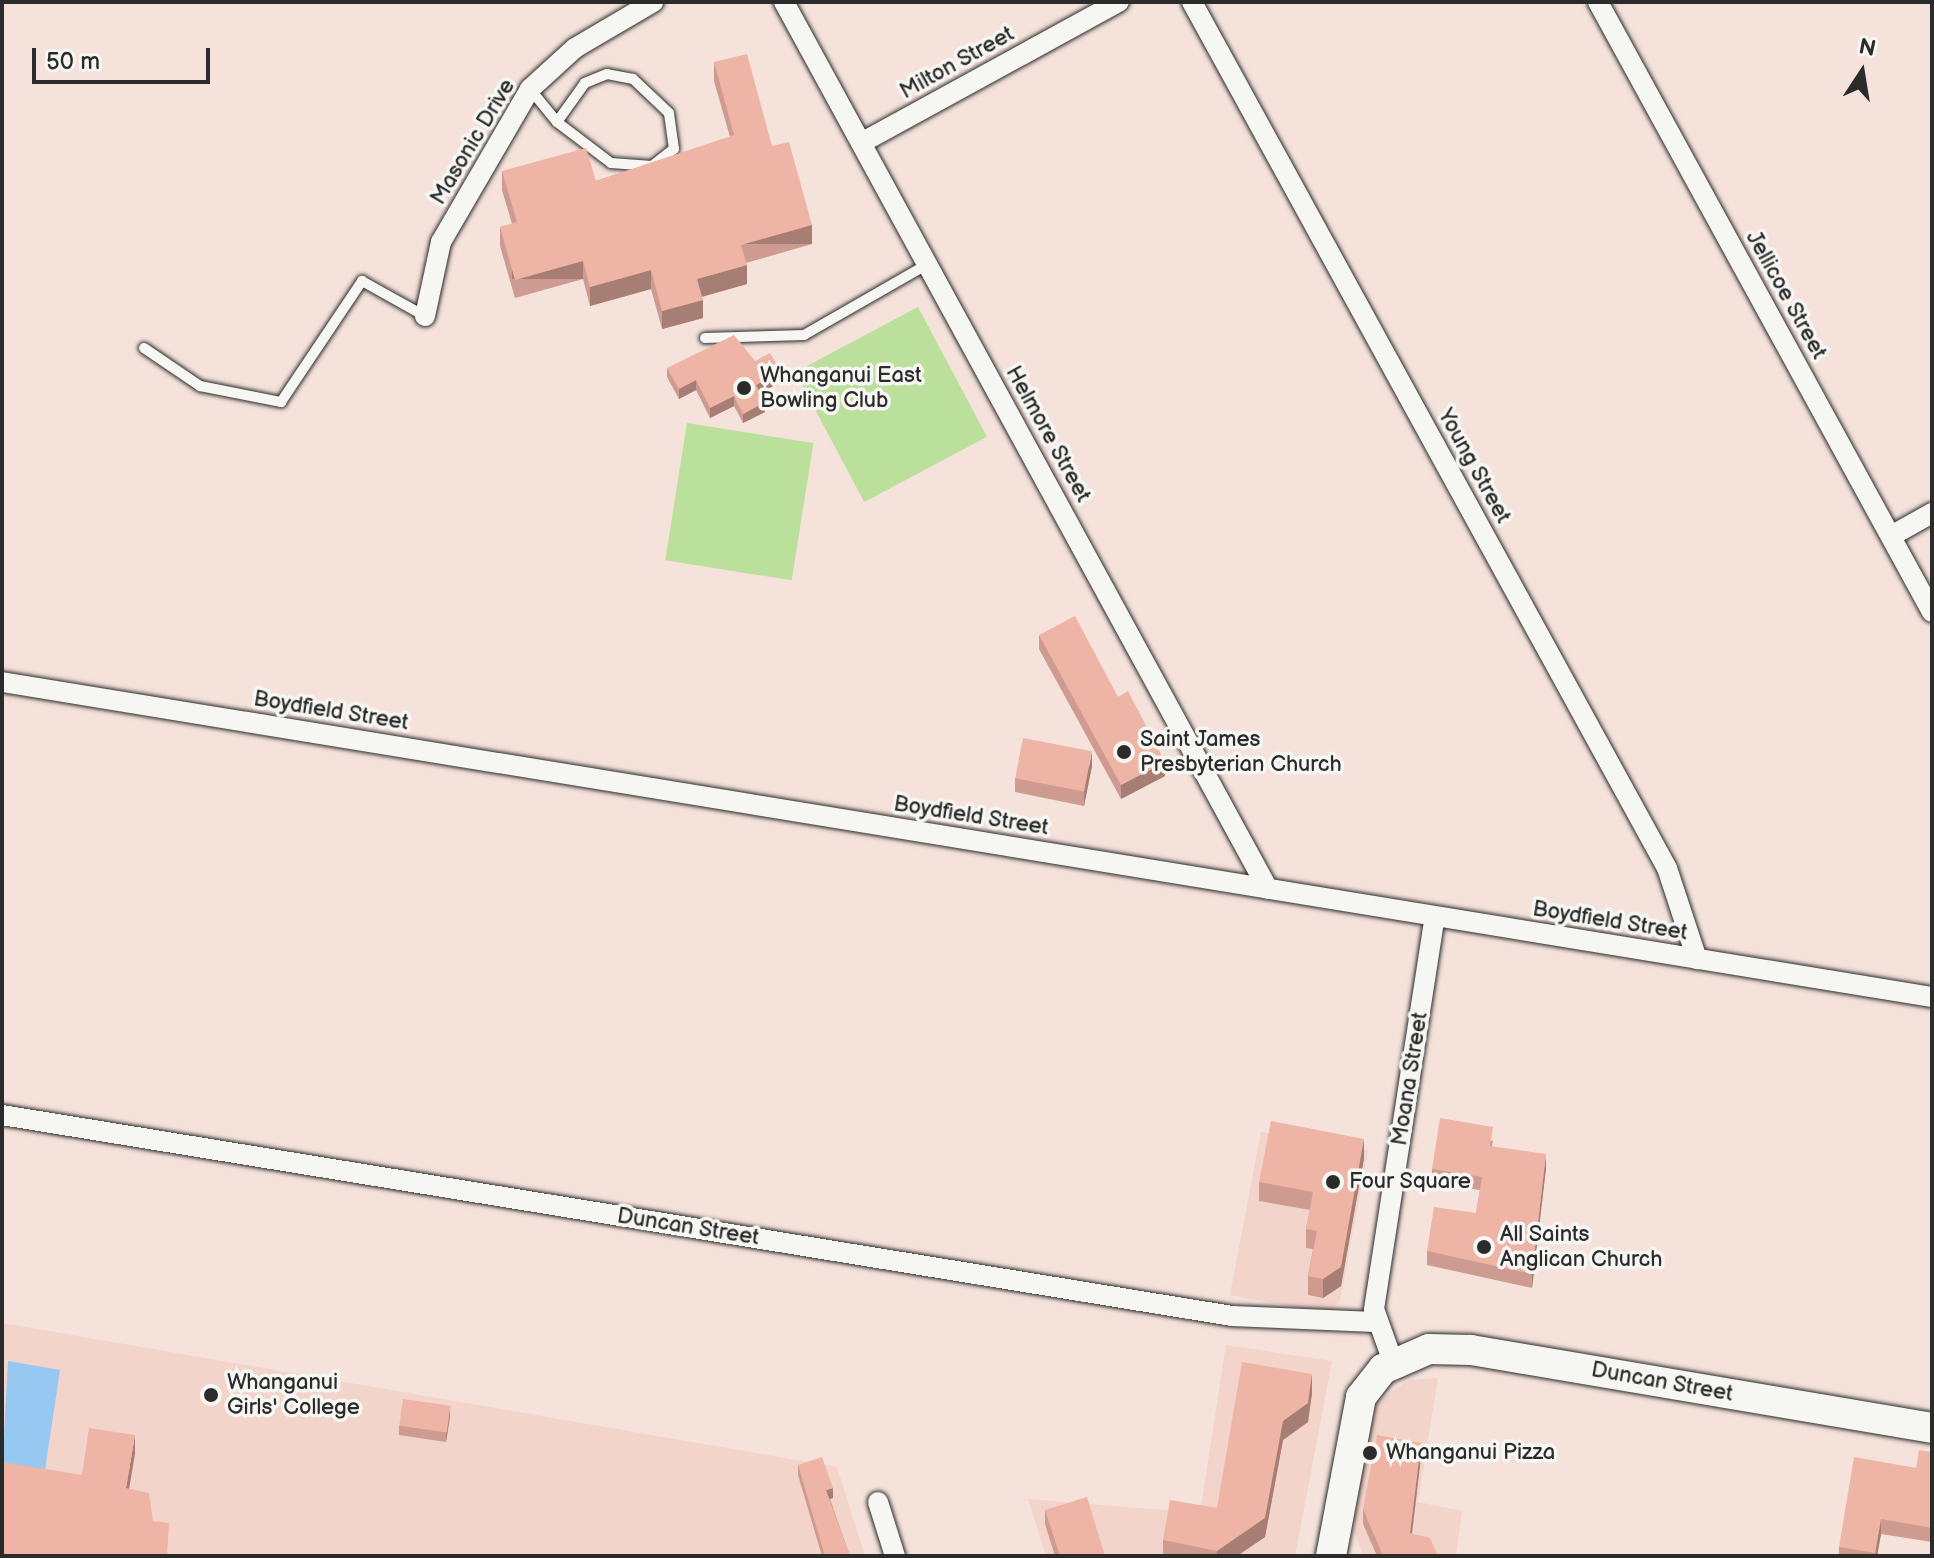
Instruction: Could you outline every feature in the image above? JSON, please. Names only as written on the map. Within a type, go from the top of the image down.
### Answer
[{"type":"main road","name":"Duncan Street","points":[[1393,1362],[1429,1349],[1471,1350],[1932,1428]]},
{"type":"main road","points":[[1331,1556],[1355,1415],[1368,1387],[1393,1362]]},
{"type":"street","name":"Masonic Drive","points":[[425,316],[441,242],[530,89],[575,48],[653,2]]},
{"type":"street","name":"Helmore Street","points":[[784,2],[1268,889]]},
{"type":"street","name":"Milton Street","points":[[861,143],[1119,2]]},
{"type":"street","name":"Young Street","points":[[1192,2],[1667,868],[1697,959]]},
{"type":"street","name":"Jellicoe Street","points":[[1598,2],[1932,612]]},
{"type":"street","points":[[1891,536],[1932,513]]},
{"type":"street","name":"Boydfield Street","points":[[2,682],[1932,997]]},
{"type":"street","name":"Moana Street","points":[[1375,1322],[1435,917]]},
{"type":"street","name":"Duncan Street","points":[[2,1115],[1232,1316],[1375,1322]]},
{"type":"street","points":[[1375,1322],[1393,1362]]},
{"type":"street","points":[[878,1502],[895,1556]]},
{"type":"lane","points":[[530,89],[557,122],[611,163],[652,166],[674,149],[669,113],[652,90],[620,76],[585,83],[557,122]]},
{"type":"lane","points":[[705,338],[804,335],[928,263]]},
{"type":"lane","points":[[144,348],[200,386],[281,402],[362,281],[425,316]]},
{"type":"shaded area","points":[[1261,1132],[1368,1150],[1340,1301],[1327,1313],[1230,1295]]},
{"type":"shaded area","name":"Whanganui Girls' College","points":[[2,1323],[837,1467],[865,1556],[2,1556]]},
{"type":"shaded area","points":[[1226,1345],[1332,1361],[1295,1556],[1046,1556],[1028,1499],[1200,1513]]},
{"type":"shaded area","points":[[1438,1378],[1418,1502],[1462,1511],[1456,1556],[1363,1556],[1352,1526],[1370,1407],[1409,1380]]},
{"type":"green space","points":[[918,307],[987,437],[864,502],[795,372]]},
{"type":"green space","points":[[687,423],[813,443],[792,580],[665,560]]},
{"type":"water","points":[[8,1361],[60,1370],[43,1483],[2,1476]]},
{"type":"building","points":[[747,54],[772,146],[789,142],[812,225],[741,245],[747,265],[697,279],[703,300],[662,311],[651,270],[590,287],[583,261],[515,280],[500,227],[517,222],[502,171],[586,148],[596,181],[734,135],[714,62]]},
{"type":"building","points":[[734,335],[755,361],[770,353],[781,372],[756,385],[765,402],[743,414],[734,396],[710,408],[696,380],[679,389],[667,368]]},
{"type":"building","points":[[1075,616],[1118,697],[1128,691],[1165,762],[1121,785],[1039,635]]},
{"type":"building","points":[[1023,738],[1092,751],[1084,792],[1015,778]]},
{"type":"building","points":[[1440,1118],[1493,1127],[1490,1146],[1546,1154],[1532,1274],[1427,1251],[1434,1207],[1476,1213],[1482,1177],[1432,1169]]},
{"type":"building","points":[[1271,1121],[1364,1139],[1341,1267],[1323,1279],[1308,1276],[1317,1231],[1306,1229],[1313,1192],[1259,1182]]},
{"type":"building","points":[[1242,1362],[1312,1374],[1308,1403],[1283,1421],[1265,1518],[1217,1551],[1163,1540],[1170,1500],[1217,1508]]},
{"type":"building","points":[[403,1399],[451,1406],[447,1432],[399,1426]]},
{"type":"building","points":[[89,1428],[135,1435],[126,1488],[149,1493],[153,1521],[169,1523],[167,1556],[2,1556],[2,1462],[82,1475]]},
{"type":"building","points":[[1377,1435],[1421,1443],[1410,1533],[1430,1538],[1438,1556],[1383,1556],[1363,1509]]},
{"type":"building","points":[[1919,1450],[1932,1452],[1932,1528],[1881,1519],[1875,1553],[1839,1547],[1854,1457],[1916,1468]]},
{"type":"building","points":[[822,1457],[833,1488],[826,1490],[850,1556],[825,1556],[798,1465]]},
{"type":"building","points":[[1087,1497],[1105,1556],[1060,1556],[1045,1510]]},
{"type":"place","name":"Whanganui East Bowling Club","points":[[744,388]]},
{"type":"place","name":"Saint James Presbyterian Church","points":[[1124,752]]},
{"type":"place","name":"Four Square","points":[[1333,1182]]},
{"type":"place","name":"All Saints Anglican Church","points":[[1484,1247]]},
{"type":"place","name":"Whanganui Girls' College","points":[[211,1395]]},
{"type":"place","name":"Whanganui Pizza","points":[[1370,1453]]}]
